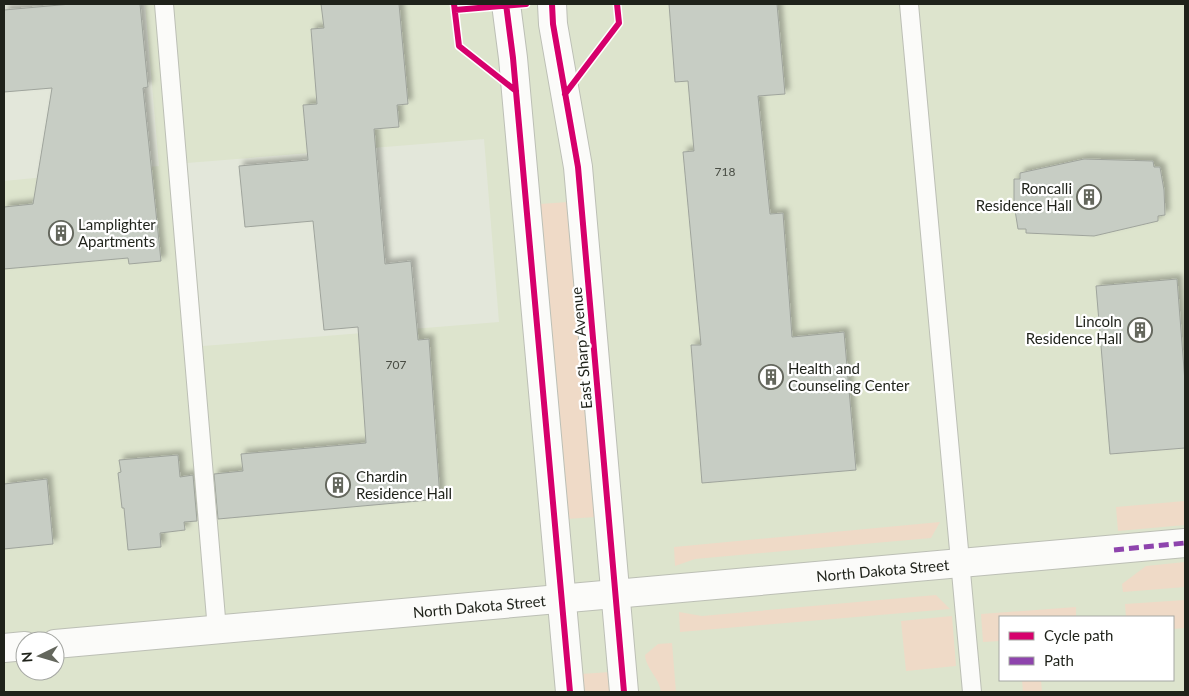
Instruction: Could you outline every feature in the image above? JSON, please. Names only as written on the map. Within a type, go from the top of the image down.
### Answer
[{"type":"street","points":[[506,4],[513,58],[570,692]]},
{"type":"street","name":"East Sharp Avenue","points":[[552,4],[553,24],[578,167],[624,692]]},
{"type":"street","name":"North Dakota Street","points":[[65,643],[1185,543]]},
{"type":"lane","points":[[164,4],[217,630]]},
{"type":"lane","points":[[909,4],[972,692]]},
{"type":"shaded area","points":[[145,4],[1185,4],[1185,692],[4,692],[4,181],[159,166]],"holes":[[[484,139],[499,322],[203,346],[187,163]]]},
{"type":"shaded area","points":[[568,202],[595,517],[567,519],[540,204]]},
{"type":"shaded area","points":[[1185,501],[1185,525],[1118,531],[1116,507]]},
{"type":"shaded area","points":[[940,522],[931,538],[695,559],[675,566],[674,547]]},
{"type":"shaded area","points":[[1185,562],[1185,587],[1123,592],[1122,584],[1146,566]]},
{"type":"shaded area","points":[[936,595],[950,609],[680,632],[679,612],[702,616]]},
{"type":"shaded area","points":[[1185,600],[1185,628],[1174,629],[1174,616],[1126,616],[1125,604]]},
{"type":"shaded area","points":[[1076,607],[1076,616],[999,616],[999,641],[983,642],[981,614]]},
{"type":"shaded area","points":[[952,616],[956,666],[906,671],[901,621]]},
{"type":"shaded area","points":[[672,643],[676,692],[661,692],[645,655],[658,644]]},
{"type":"shaded area","points":[[610,672],[612,692],[583,692],[581,674]]},
{"type":"shaded area","points":[[1022,681],[1041,681],[1042,692],[1023,692]]},
{"type":"building","points":[[71,4],[140,4],[148,87],[143,88],[161,261],[129,264],[128,258],[4,269],[4,207],[33,204],[52,88],[4,92],[4,10]]},
{"type":"building","points":[[321,4],[399,4],[408,104],[397,105],[399,127],[374,129],[385,264],[411,261],[418,340],[429,339],[440,499],[218,519],[214,474],[243,471],[241,454],[366,443],[358,327],[324,330],[313,221],[245,227],[239,166],[308,160],[303,105],[317,104],[311,29],[324,28]]},
{"type":"building","points":[[669,4],[777,4],[785,94],[758,96],[770,214],[783,213],[792,337],[844,332],[856,470],[702,483],[691,345],[701,345],[683,152],[694,151],[688,81],[675,82]]},
{"type":"building","name":"Roncalli Residence Hall","points":[[1084,159],[1153,161],[1154,167],[1160,167],[1164,190],[1165,215],[1158,216],[1158,221],[1094,236],[1026,233],[1026,229],[1018,229],[1014,204],[1014,179],[1020,179],[1020,173]]},
{"type":"building","name":"Lincoln Residence Hall","points":[[1177,279],[1185,382],[1185,448],[1110,454],[1096,286]]},
{"type":"building","points":[[178,455],[180,477],[193,475],[197,521],[184,522],[185,530],[160,533],[161,547],[128,550],[118,473],[121,472],[119,460]]},
{"type":"building","points":[[47,479],[53,544],[4,549],[4,484]]},
{"type":"marked path","points":[[1114,550],[1185,543]]},
{"type":"cycle path","points":[[454,4],[459,46],[516,91]]},
{"type":"cycle path","points":[[506,4],[513,58],[570,692]]},
{"type":"cycle path","points":[[455,10],[526,4]]},
{"type":"cycle path","points":[[552,4],[553,24],[578,167],[624,692]]},
{"type":"cycle path","points":[[565,94],[619,23],[617,4]]},
{"type":"place","name":"Roncalli Residence Hall","points":[[1089,197]]},
{"type":"place","name":"Lamplighter Apartments","points":[[61,233]]},
{"type":"place","name":"Lincoln Residence Hall","points":[[1140,330]]},
{"type":"place","name":"Health and Counseling Center","points":[[771,377]]},
{"type":"place","name":"Chardin Residence Hall","points":[[338,485]]}]
